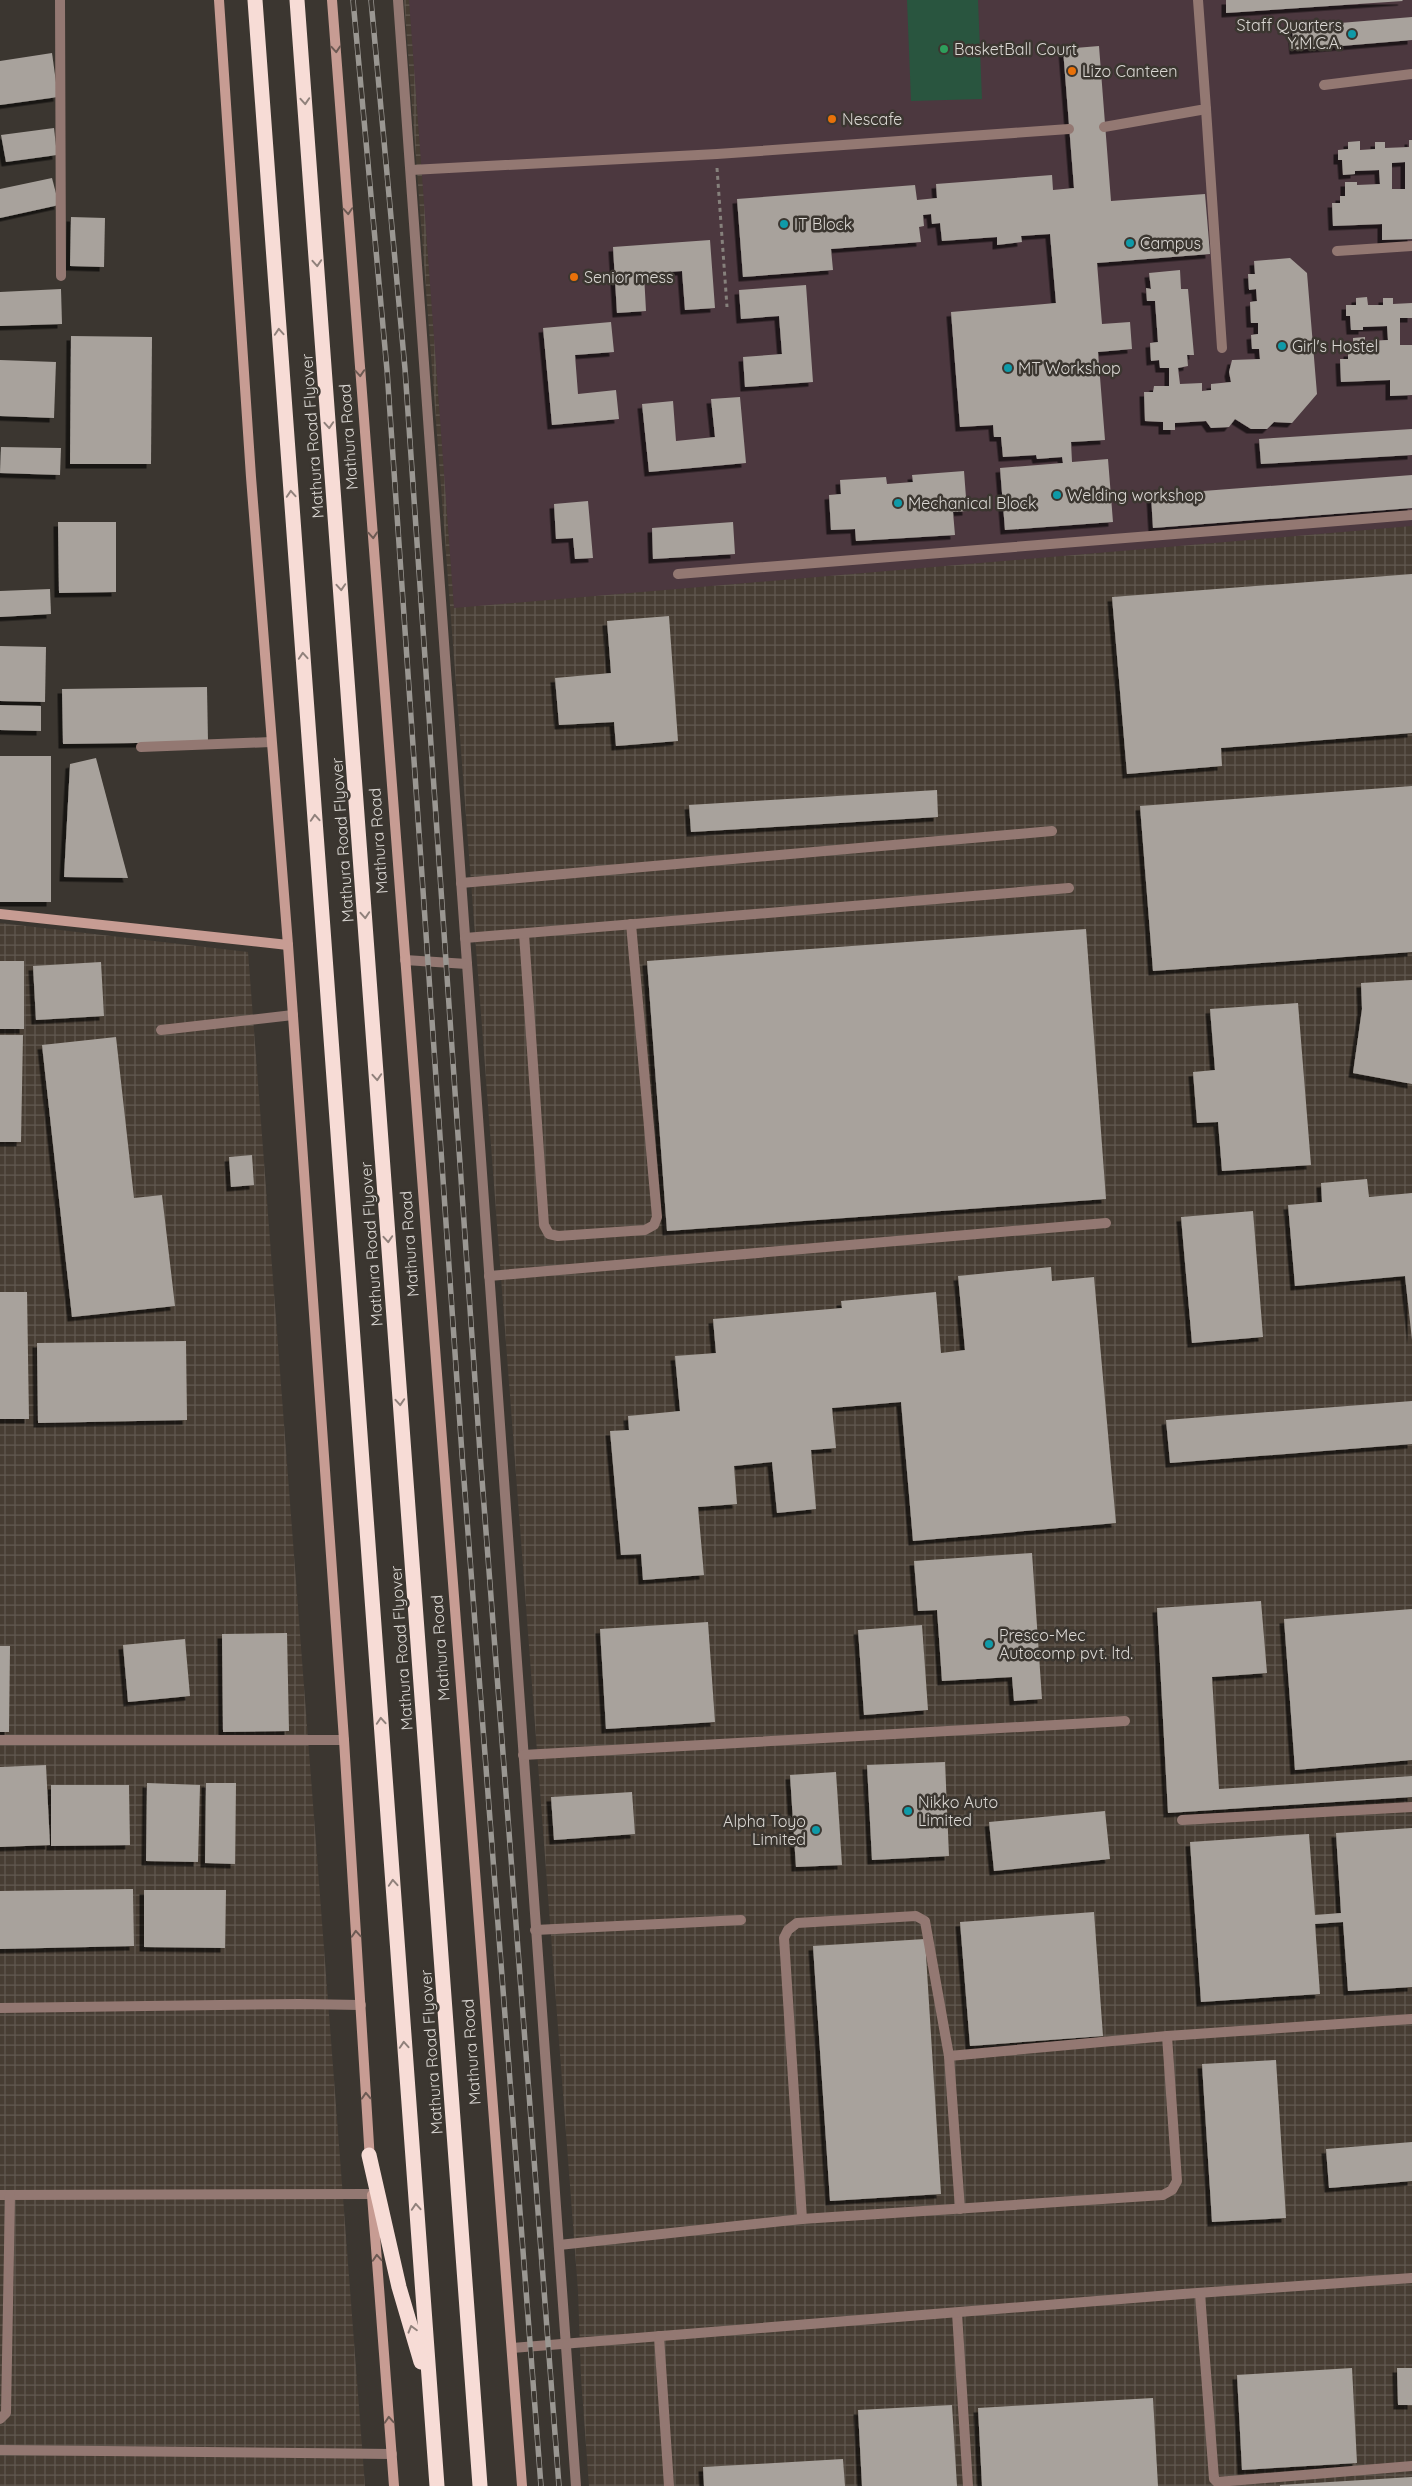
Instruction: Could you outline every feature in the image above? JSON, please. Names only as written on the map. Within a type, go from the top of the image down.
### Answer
[{"type":"highway","name":"Mathura Road Flyover","points":[[255,0],[430,2393]]},
{"type":"highway","name":"Mathura Road Flyover","points":[[297,0],[480,2486]]},
{"type":"highway","points":[[369,2155],[399,2287],[430,2393],[437,2486]]},
{"type":"main road","points":[[220,0],[250,477],[288,945],[344,1740],[369,2155],[394,2486]]},
{"type":"main road","name":"Mathura Road","points":[[332,0],[522,2486]]},
{"type":"main road","points":[[0,914],[288,945]]},
{"type":"street","points":[[60,0],[61,276]]},
{"type":"street","points":[[398,0],[576,2486]]},
{"type":"street","points":[[1198,0],[1222,348]]},
{"type":"street","points":[[1324,85],[1412,74]]},
{"type":"street","points":[[1104,127],[1206,109]]},
{"type":"street","points":[[411,170],[716,154],[1069,129]]},
{"type":"street","points":[[1337,251],[1412,246]]},
{"type":"street","points":[[678,574],[1412,515]]},
{"type":"street","points":[[141,747],[272,742]]},
{"type":"street","points":[[462,883],[1052,831]]},
{"type":"street","points":[[465,938],[1069,888]]},
{"type":"street","points":[[524,934],[544,1225],[549,1234],[558,1236],[645,1230],[654,1225],[657,1217],[631,924]]},
{"type":"street","points":[[405,960],[467,964]]},
{"type":"street","points":[[160,1030],[293,1015]]},
{"type":"street","points":[[489,1276],[1106,1223]]},
{"type":"street","points":[[523,1755],[1125,1721]]},
{"type":"street","points":[[0,1740],[344,1740]]},
{"type":"street","points":[[1182,1820],[1412,1807]]},
{"type":"street","points":[[802,2219],[784,1938],[788,1930],[798,1923],[916,1916],[925,1921],[949,2056],[960,2209]]},
{"type":"street","points":[[535,1930],[741,1920]]},
{"type":"street","points":[[0,2008],[299,2004],[361,2005]]},
{"type":"street","points":[[949,2056],[1167,2036],[1412,2019]]},
{"type":"street","points":[[559,2245],[802,2219],[1163,2194],[1172,2190],[1176,2181],[1167,2036]]},
{"type":"street","points":[[0,2420],[6,2413],[5,2195],[372,2194]]},
{"type":"street","points":[[512,2348],[1412,2278]]},
{"type":"street","points":[[1200,2294],[1214,2479],[1216,2482],[1412,2466]]},
{"type":"street","points":[[957,2313],[968,2486]]},
{"type":"street","points":[[659,2336],[669,2486]]},
{"type":"street","points":[[0,2450],[392,2454]]},
{"type":"path","points":[[716,154],[727,308]]},
{"type":"shaded area","points":[[404,0],[1412,0],[1412,2486],[589,2486],[581,2378],[578,2291]]},
{"type":"shaded area","points":[[409,0],[1412,0],[1412,526],[454,608]]},
{"type":"shaded area","points":[[0,923],[248,952],[365,2486],[0,2486]]},
{"type":"green space","name":"BasketBall Court","points":[[907,0],[978,0],[982,99],[911,101]]},
{"type":"building","points":[[1226,0],[1402,0],[1403,1],[1226,13]]},
{"type":"building","name":"Staff Quarters Y.M.C.A.","points":[[1412,17],[1412,40],[1294,50],[1292,27]]},
{"type":"building","points":[[1099,46],[1111,201],[1205,194],[1210,254],[1097,263],[1102,324],[1130,322],[1132,349],[1098,352],[1105,440],[1071,442],[1072,462],[1108,459],[1113,522],[1005,530],[1000,468],[1063,463],[1062,457],[1037,459],[1036,455],[1003,457],[1001,437],[994,437],[993,425],[960,427],[951,312],[1056,303],[1050,234],[1021,236],[1022,242],[997,245],[997,237],[942,241],[940,223],[932,224],[931,214],[923,215],[924,226],[919,227],[921,242],[831,249],[833,270],[743,277],[737,199],[915,185],[917,200],[937,198],[936,184],[1052,175],[1053,190],[1074,188],[1063,49]]},
{"type":"building","points":[[52,53],[58,97],[0,105],[0,61]]},
{"type":"building","points":[[54,128],[57,155],[6,162],[1,135]]},
{"type":"building","points":[[1409,140],[1412,140],[1412,239],[1382,240],[1382,224],[1333,226],[1332,203],[1340,203],[1340,196],[1345,196],[1345,182],[1357,182],[1357,185],[1380,184],[1379,170],[1355,171],[1355,174],[1343,175],[1342,160],[1338,160],[1338,150],[1348,149],[1348,142],[1360,141],[1360,150],[1375,149],[1375,142],[1385,142],[1385,148],[1409,147]],"holes":[[[1405,162],[1405,189],[1392,189],[1392,163]]]},
{"type":"building","points":[[52,178],[59,205],[0,218],[0,189]]},
{"type":"building","points":[[71,217],[105,218],[104,267],[70,266]]},
{"type":"building","points":[[710,240],[715,308],[685,310],[682,271],[644,274],[646,311],[617,313],[613,247]]},
{"type":"building","name":"Girl's Hostel","points":[[1290,258],[1307,273],[1317,394],[1292,423],[1274,422],[1267,429],[1251,429],[1235,419],[1229,427],[1211,428],[1206,421],[1175,423],[1175,430],[1163,430],[1163,422],[1145,421],[1144,392],[1153,392],[1154,386],[1169,386],[1169,368],[1160,368],[1159,360],[1151,361],[1150,343],[1158,342],[1155,301],[1147,301],[1146,288],[1151,289],[1149,273],[1180,270],[1181,289],[1188,289],[1194,355],[1187,355],[1188,366],[1178,368],[1180,384],[1202,383],[1202,391],[1211,390],[1211,384],[1231,382],[1229,372],[1232,360],[1260,359],[1259,349],[1252,349],[1251,335],[1258,334],[1258,323],[1251,323],[1250,302],[1257,301],[1256,289],[1249,290],[1248,274],[1255,274],[1254,261]]},
{"type":"building","points":[[806,285],[813,382],[745,387],[743,357],[782,354],[779,316],[741,319],[739,290]]},
{"type":"building","points":[[61,289],[62,324],[0,326],[0,292]]},
{"type":"building","points":[[1367,297],[1368,305],[1383,305],[1383,298],[1393,298],[1393,304],[1412,303],[1412,318],[1400,318],[1400,345],[1412,345],[1412,395],[1390,396],[1390,380],[1341,382],[1340,359],[1348,359],[1348,352],[1353,352],[1353,338],[1365,337],[1365,341],[1388,340],[1387,326],[1363,327],[1363,330],[1351,330],[1350,316],[1346,316],[1346,305],[1356,305],[1356,298]]},
{"type":"building","points":[[611,322],[614,352],[575,355],[578,394],[616,390],[619,419],[552,425],[543,328]]},
{"type":"building","points":[[71,336],[152,337],[151,464],[70,464]]},
{"type":"building","points":[[0,360],[56,362],[54,418],[0,416]]},
{"type":"building","points":[[740,397],[746,463],[649,472],[642,404],[673,401],[676,441],[715,437],[711,399]]},
{"type":"building","points":[[1412,429],[1412,455],[1261,464],[1259,439]]},
{"type":"building","points":[[1,447],[61,448],[60,475],[0,473]]},
{"type":"building","name":"Mechanical Block","points":[[964,471],[967,511],[953,512],[955,535],[856,541],[855,529],[831,530],[829,495],[841,494],[840,480],[886,477],[887,484],[913,482],[912,475]]},
{"type":"building","points":[[1412,475],[1412,508],[1153,528],[1151,495]]},
{"type":"building","points":[[588,501],[593,558],[575,559],[573,538],[556,539],[554,504]]},
{"type":"building","points":[[58,522],[116,522],[116,592],[59,593]]},
{"type":"building","points":[[733,522],[735,554],[653,559],[652,528]]},
{"type":"building","points":[[1412,574],[1412,733],[1221,748],[1222,766],[1127,774],[1112,597]]},
{"type":"building","points":[[50,589],[51,614],[0,617],[0,591]]},
{"type":"building","points":[[669,616],[678,741],[616,746],[614,722],[559,725],[555,678],[611,673],[607,621]]},
{"type":"building","points":[[0,646],[46,647],[45,702],[0,701]]},
{"type":"building","points":[[207,687],[208,742],[63,744],[62,689]]},
{"type":"building","points":[[0,705],[41,706],[41,731],[0,730]]},
{"type":"building","points":[[0,756],[51,756],[51,902],[0,902]]},
{"type":"building","points":[[96,758],[128,878],[64,877],[70,764]]},
{"type":"building","points":[[1412,786],[1412,952],[1153,971],[1140,806]]},
{"type":"building","points":[[937,790],[938,817],[691,832],[689,805]]},
{"type":"building","points":[[1086,929],[1106,1199],[667,1231],[647,961]]},
{"type":"building","points":[[0,961],[24,961],[24,1029],[0,1029]]},
{"type":"building","points":[[101,962],[104,1016],[36,1020],[33,966]]},
{"type":"building","points":[[1412,980],[1412,1084],[1353,1073],[1362,1009],[1361,983]]},
{"type":"building","points":[[1298,1003],[1311,1165],[1222,1171],[1218,1122],[1197,1123],[1193,1072],[1215,1070],[1210,1009]]},
{"type":"building","points":[[0,1035],[23,1035],[21,1142],[0,1142]]},
{"type":"building","points":[[116,1037],[134,1198],[162,1195],[175,1306],[72,1317],[42,1045]]},
{"type":"building","points":[[252,1155],[254,1185],[231,1187],[229,1157]]},
{"type":"building","points":[[1367,1179],[1369,1197],[1412,1193],[1412,1340],[1405,1276],[1295,1286],[1288,1205],[1322,1202],[1321,1183]]},
{"type":"building","points":[[1253,1211],[1263,1337],[1192,1343],[1181,1217]]},
{"type":"building","points":[[1051,1267],[1052,1281],[1094,1277],[1116,1523],[913,1541],[901,1402],[832,1408],[836,1448],[811,1450],[816,1509],[777,1513],[772,1462],[734,1466],[737,1504],[698,1507],[704,1575],[643,1580],[641,1554],[621,1555],[610,1431],[629,1430],[628,1416],[680,1411],[675,1356],[716,1353],[713,1319],[842,1308],[841,1301],[936,1292],[941,1353],[965,1350],[958,1276]]},
{"type":"building","points":[[0,1292],[27,1292],[29,1419],[0,1419]]},
{"type":"building","points":[[186,1341],[187,1420],[38,1423],[37,1343]]},
{"type":"building","points":[[1412,1401],[1412,1444],[1170,1463],[1166,1420]]},
{"type":"building","name":"Presco-Mec Autocomp pvt. ltd.","points":[[1032,1553],[1042,1699],[1014,1701],[1012,1677],[942,1681],[937,1610],[918,1611],[914,1561]]},
{"type":"building","points":[[1261,1601],[1267,1673],[1212,1677],[1219,1789],[1412,1776],[1412,1797],[1168,1813],[1157,1608]]},
{"type":"building","points":[[1412,1609],[1412,1760],[1295,1770],[1284,1619]]},
{"type":"building","points":[[708,1622],[715,1722],[606,1729],[600,1629]]},
{"type":"building","points":[[922,1625],[928,1710],[864,1715],[858,1630]]},
{"type":"building","points":[[287,1633],[289,1731],[223,1732],[222,1634]]},
{"type":"building","points":[[185,1639],[190,1696],[128,1702],[123,1645]]},
{"type":"building","points":[[0,1646],[10,1646],[9,1732],[0,1732]]},
{"type":"building","name":"Nikko Auto Limited","points":[[945,1762],[949,1856],[872,1860],[867,1765]]},
{"type":"building","points":[[46,1765],[50,1845],[0,1847],[0,1767]]},
{"type":"building","name":"Alpha Toyo Limited","points":[[836,1772],[842,1865],[796,1867],[790,1775]]},
{"type":"building","points":[[147,1783],[200,1785],[198,1862],[146,1861]]},
{"type":"building","points":[[206,1783],[236,1783],[235,1864],[205,1863]]},
{"type":"building","points":[[51,1785],[129,1785],[130,1845],[51,1846]]},
{"type":"building","points":[[632,1792],[635,1834],[554,1840],[551,1797]]},
{"type":"building","points":[[1105,1811],[1110,1859],[994,1871],[989,1822]]},
{"type":"building","points":[[1412,1828],[1412,1987],[1348,1991],[1343,1922],[1315,1924],[1320,1994],[1201,2002],[1190,1842],[1309,1834],[1315,1915],[1341,1913],[1336,1833]]},
{"type":"building","points":[[133,1889],[134,1946],[0,1949],[0,1891]]},
{"type":"building","points":[[144,1890],[226,1890],[225,1948],[144,1947]]},
{"type":"building","points":[[1094,1912],[1103,2036],[970,2046],[960,1922]]},
{"type":"building","points":[[925,1939],[941,2194],[830,2201],[813,1946]]},
{"type":"building","points":[[1276,2060],[1286,2218],[1212,2222],[1202,2064]]},
{"type":"building","points":[[1412,2142],[1412,2181],[1329,2188],[1326,2149]]},
{"type":"building","points":[[1352,2368],[1357,2463],[1242,2470],[1237,2375]]},
{"type":"building","points":[[1397,2368],[1412,2368],[1412,2405],[1398,2405]]},
{"type":"building","points":[[1153,2398],[1158,2486],[982,2486],[978,2408]]},
{"type":"building","points":[[952,2405],[957,2486],[862,2486],[858,2410]]},
{"type":"building","points":[[843,2459],[845,2486],[704,2486],[703,2467]]},
{"type":"building","points":[[1412,2477],[1412,2486],[1280,2486],[1280,2485]]},
{"type":"railway","points":[[353,0],[387,370],[462,1454],[541,2486]]},
{"type":"railway","points":[[371,0],[405,369],[480,1453],[559,2486]]},
{"type":"place","name":"Staff Quarters Y.M.C.A.","points":[[1352,34]]},
{"type":"place","name":"BasketBall Court","points":[[944,49]]},
{"type":"place","name":"Lizo Canteen","points":[[1072,71]]},
{"type":"place","name":"Nescafe","points":[[832,119]]},
{"type":"place","name":"IT Block","points":[[784,224]]},
{"type":"place","name":"Campus","points":[[1130,243]]},
{"type":"place","name":"Senior mess","points":[[574,277]]},
{"type":"place","name":"Girl's Hostel","points":[[1282,346]]},
{"type":"place","name":"MT Workshop","points":[[1008,368]]},
{"type":"place","name":"Welding workshop","points":[[1057,495]]},
{"type":"place","name":"Mechanical Block","points":[[898,503]]},
{"type":"place","name":"Presco-Mec Autocomp pvt. ltd.","points":[[989,1644]]},
{"type":"place","name":"Nikko Auto Limited","points":[[908,1811]]},
{"type":"place","name":"Alpha Toyo Limited","points":[[816,1830]]}]
